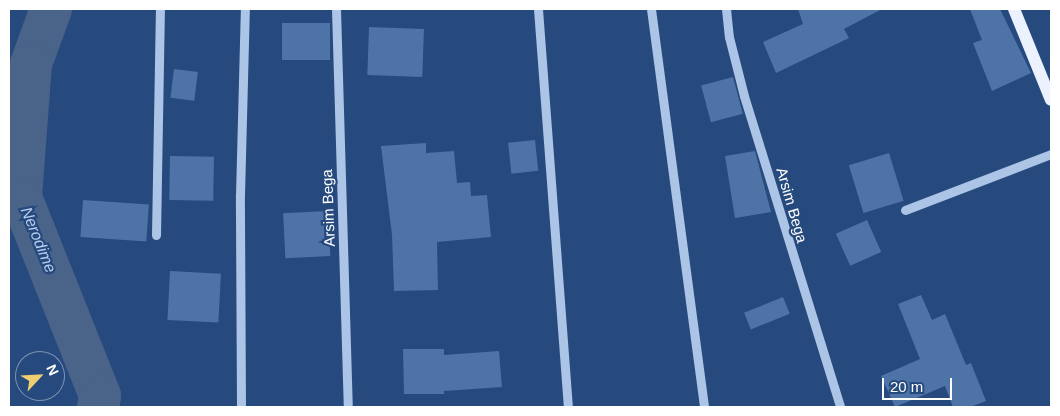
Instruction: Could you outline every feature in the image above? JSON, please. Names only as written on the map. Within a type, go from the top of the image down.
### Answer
[{"type":"main road","points":[[1014,9],[1051,100]]},
{"type":"street","points":[[156,235],[160,9]]},
{"type":"street","points":[[241,407],[240,195],[245,9]]},
{"type":"street","name":"Arsim Bega","points":[[336,9],[348,407]]},
{"type":"street","points":[[538,9],[568,407]]},
{"type":"street","points":[[651,9],[704,407]]},
{"type":"street","name":"Arsim Bega","points":[[726,9],[729,37],[744,96],[840,407]]},
{"type":"street","points":[[905,210],[1051,154]]},
{"type":"building","points":[[798,9],[882,9],[844,29],[849,38],[776,73],[763,42],[803,24]]},
{"type":"building","points":[[970,9],[1000,9],[1031,73],[992,91],[973,43],[982,40]]},
{"type":"building","points":[[282,23],[330,23],[330,60],[282,60]]},
{"type":"building","points":[[369,27],[424,29],[422,77],[367,75]]},
{"type":"building","points":[[174,69],[198,72],[194,101],[170,98]]},
{"type":"building","points":[[733,77],[743,114],[711,122],[701,86]]},
{"type":"building","points":[[535,140],[538,171],[511,174],[508,143]]},
{"type":"building","points":[[426,143],[426,153],[454,151],[457,183],[470,182],[471,196],[487,195],[491,237],[437,242],[438,290],[394,291],[392,235],[381,146]]},
{"type":"building","points":[[755,151],[771,212],[735,218],[725,156]]},
{"type":"building","points":[[889,153],[904,201],[863,213],[849,165]]},
{"type":"building","points":[[170,156],[214,157],[213,201],[169,200]]},
{"type":"building","points":[[83,200],[149,205],[146,242],[80,237]]},
{"type":"building","points":[[328,211],[330,256],[285,258],[283,213]]},
{"type":"building","points":[[867,220],[881,252],[850,266],[836,234]]},
{"type":"building","points":[[170,271],[221,274],[218,323],[167,320]]},
{"type":"building","points":[[921,295],[932,320],[945,314],[966,365],[971,363],[986,401],[970,407],[953,407],[945,386],[895,407],[881,376],[920,359],[898,304]]},
{"type":"building","points":[[783,297],[790,314],[751,329],[744,313]]},
{"type":"building","points":[[403,349],[444,349],[444,355],[499,351],[502,387],[444,391],[444,394],[404,394]]},
{"type":"waterway","name":"Nerodime","points":[[51,9],[31,64],[21,197],[100,396],[98,407]]}]
